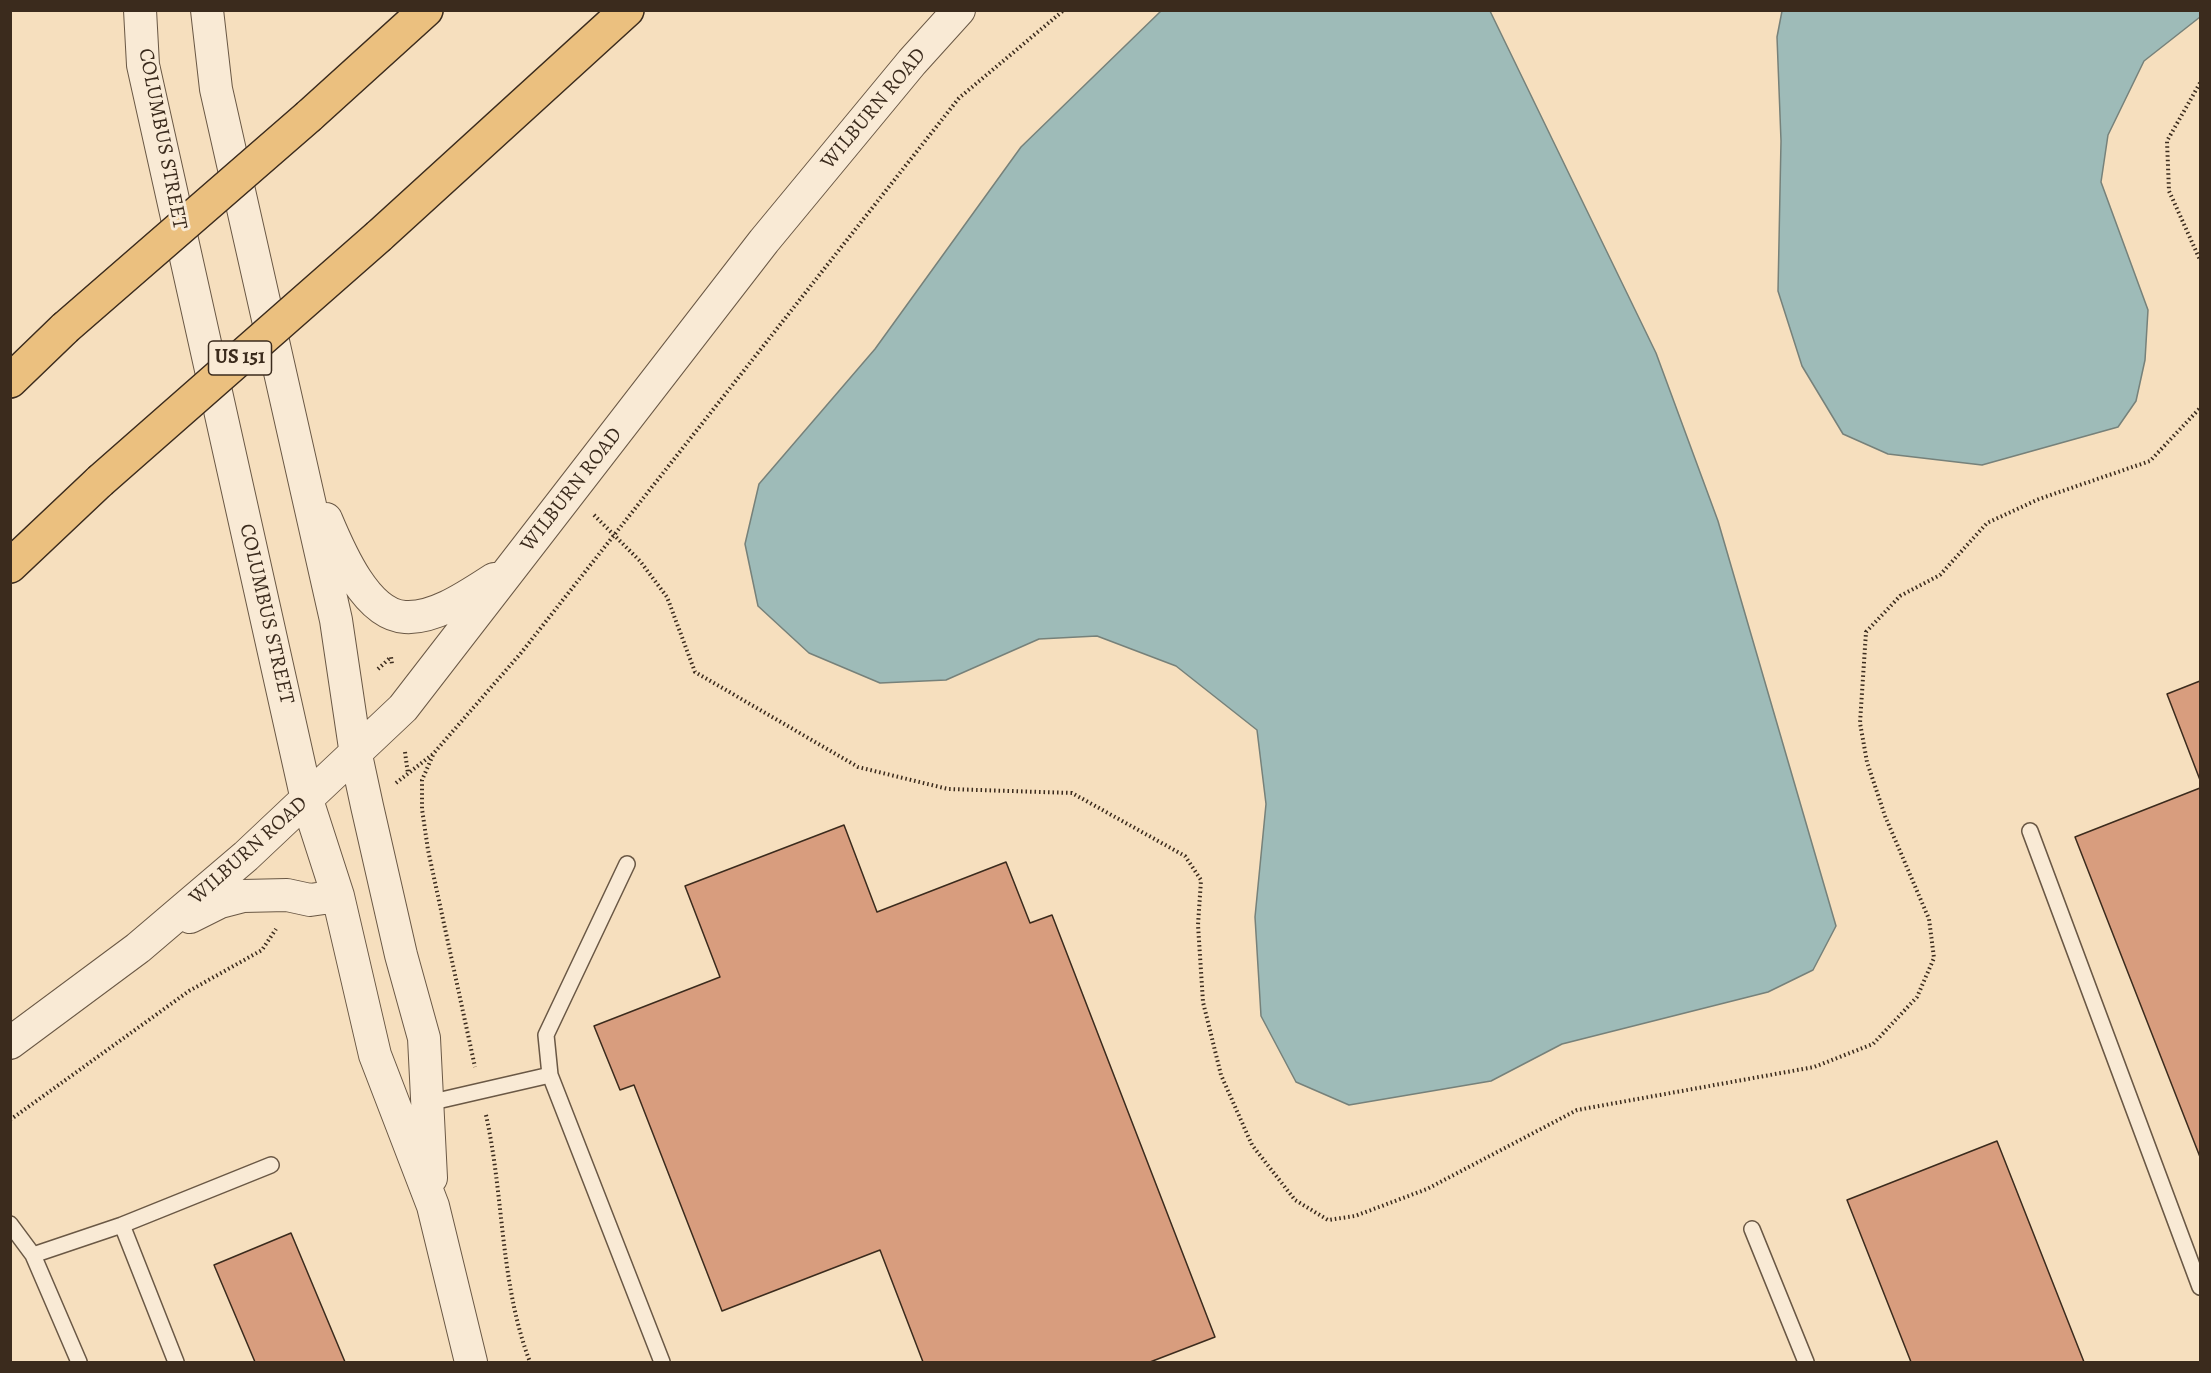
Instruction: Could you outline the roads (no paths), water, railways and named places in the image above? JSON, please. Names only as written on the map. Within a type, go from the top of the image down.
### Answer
[{"type":"highway","points":[[10,381],[65,328],[309,116],[426,10]]},
{"type":"highway","name":"US 151","points":[[10,566],[100,481],[379,236],[627,10]]},
{"type":"street","name":"COLUMBUS STREET","points":[[140,10],[143,65],[307,800],[338,897],[375,1055],[433,1206],[471,1362]]},
{"type":"street","name":"COLUMBUS STREET","points":[[207,10],[216,89],[336,620],[356,755],[401,955],[424,1038],[433,1206]]},
{"type":"street","name":"WILBURN ROAD","points":[[10,1043],[151,936],[246,856],[356,755],[403,708],[764,242],[912,62],[959,10]]},
{"type":"street","name":"COLUMBUS STREET","points":[[298,455],[336,542],[356,578],[372,599],[389,614],[406,618],[459,601],[512,567]]},
{"type":"street","name":"WILBURN ROAD","points":[[151,936],[220,902],[243,896],[287,895],[310,900],[338,897]]},
{"type":"lane","points":[[2030,831],[2200,1287]]},
{"type":"lane","points":[[627,864],[546,1035],[550,1075],[662,1362]]},
{"type":"lane","points":[[396,1111],[550,1075]]},
{"type":"lane","points":[[33,1255],[122,1225],[272,1165]]},
{"type":"lane","points":[[10,1224],[33,1255],[79,1362]]},
{"type":"lane","points":[[122,1225],[176,1362]]},
{"type":"lane","points":[[1752,1230],[1806,1362]]},
{"type":"water","points":[[1161,11],[1490,11],[1656,353],[1718,521],[1836,926],[1813,970],[1768,992],[1562,1044],[1491,1081],[1349,1105],[1296,1082],[1261,1016],[1255,917],[1266,804],[1257,730],[1176,666],[1097,636],[1039,639],[946,680],[880,683],[809,653],[758,606],[745,544],[759,484],[875,349],[1021,147]]},
{"type":"water","points":[[1782,11],[2200,11],[2200,17],[2144,61],[2108,135],[2101,182],[2148,310],[2145,360],[2136,401],[2118,427],[1982,465],[1888,454],[1843,434],[1802,366],[1778,291],[1781,141],[1777,37]]}]
